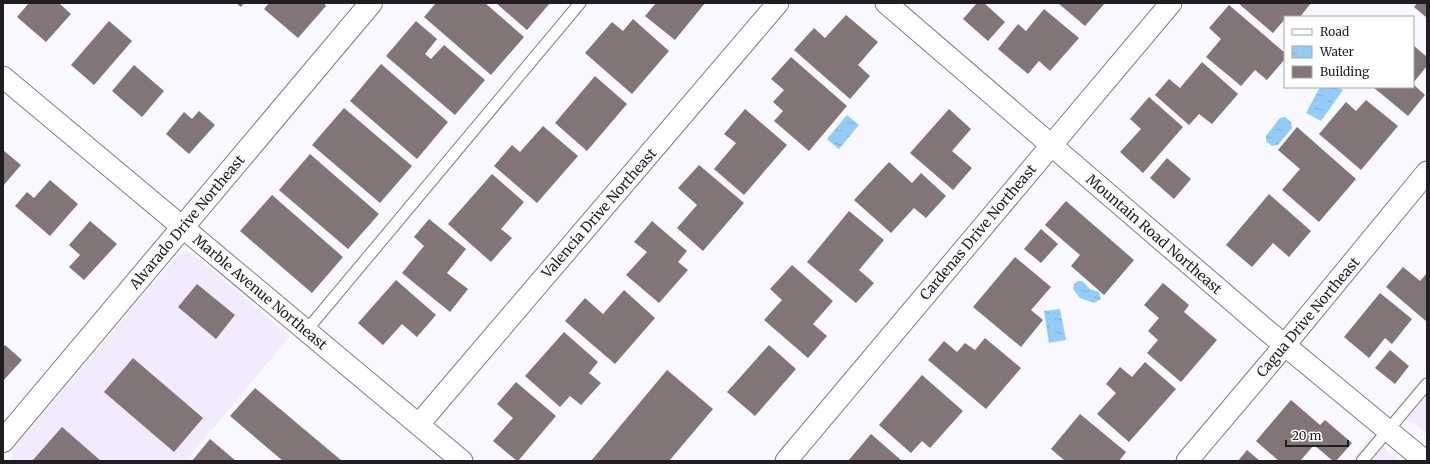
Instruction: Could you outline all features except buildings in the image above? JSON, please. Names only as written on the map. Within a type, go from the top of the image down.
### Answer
[{"type":"street","name":"Alvarado Drive Northeast","points":[[3,441],[371,3]]},
{"type":"street","name":"Valencia Drive Northeast","points":[[419,424],[778,3]]},
{"type":"street","name":"Mountain Road Northeast","points":[[886,3],[1284,345],[1425,461]]},
{"type":"street","name":"Cardenas Drive Northeast","points":[[786,461],[1050,145],[1171,3]]},
{"type":"street","name":"Marble Avenue Northeast","points":[[3,76],[462,461]]},
{"type":"street","name":"Cagua Drive Northeast","points":[[1187,461],[1427,172]]},
{"type":"lane","points":[[306,331],[580,3]]},
{"type":"lane","points":[[1362,461],[1427,384]]},
{"type":"shaded area","points":[[186,251],[194,255],[290,336],[186,461],[13,461],[11,457],[13,449],[177,256]]},
{"type":"shaded area","points":[[1427,372],[1427,435],[1416,425],[1391,414]]},
{"type":"shaded area","points":[[1373,434],[1387,450],[1399,461],[1351,461]]},
{"type":"water","points":[[1319,88],[1339,88],[1343,90],[1321,121],[1306,113]]},
{"type":"water","points":[[847,115],[859,125],[839,149],[827,139]]},
{"type":"water","points":[[1285,117],[1291,122],[1292,128],[1278,145],[1272,146],[1266,141],[1266,136],[1280,118]]},
{"type":"water","points":[[1078,281],[1082,281],[1090,289],[1099,292],[1101,299],[1094,303],[1080,298],[1073,289],[1074,284]]},
{"type":"water","points":[[1060,309],[1066,340],[1049,343],[1044,311]]}]
